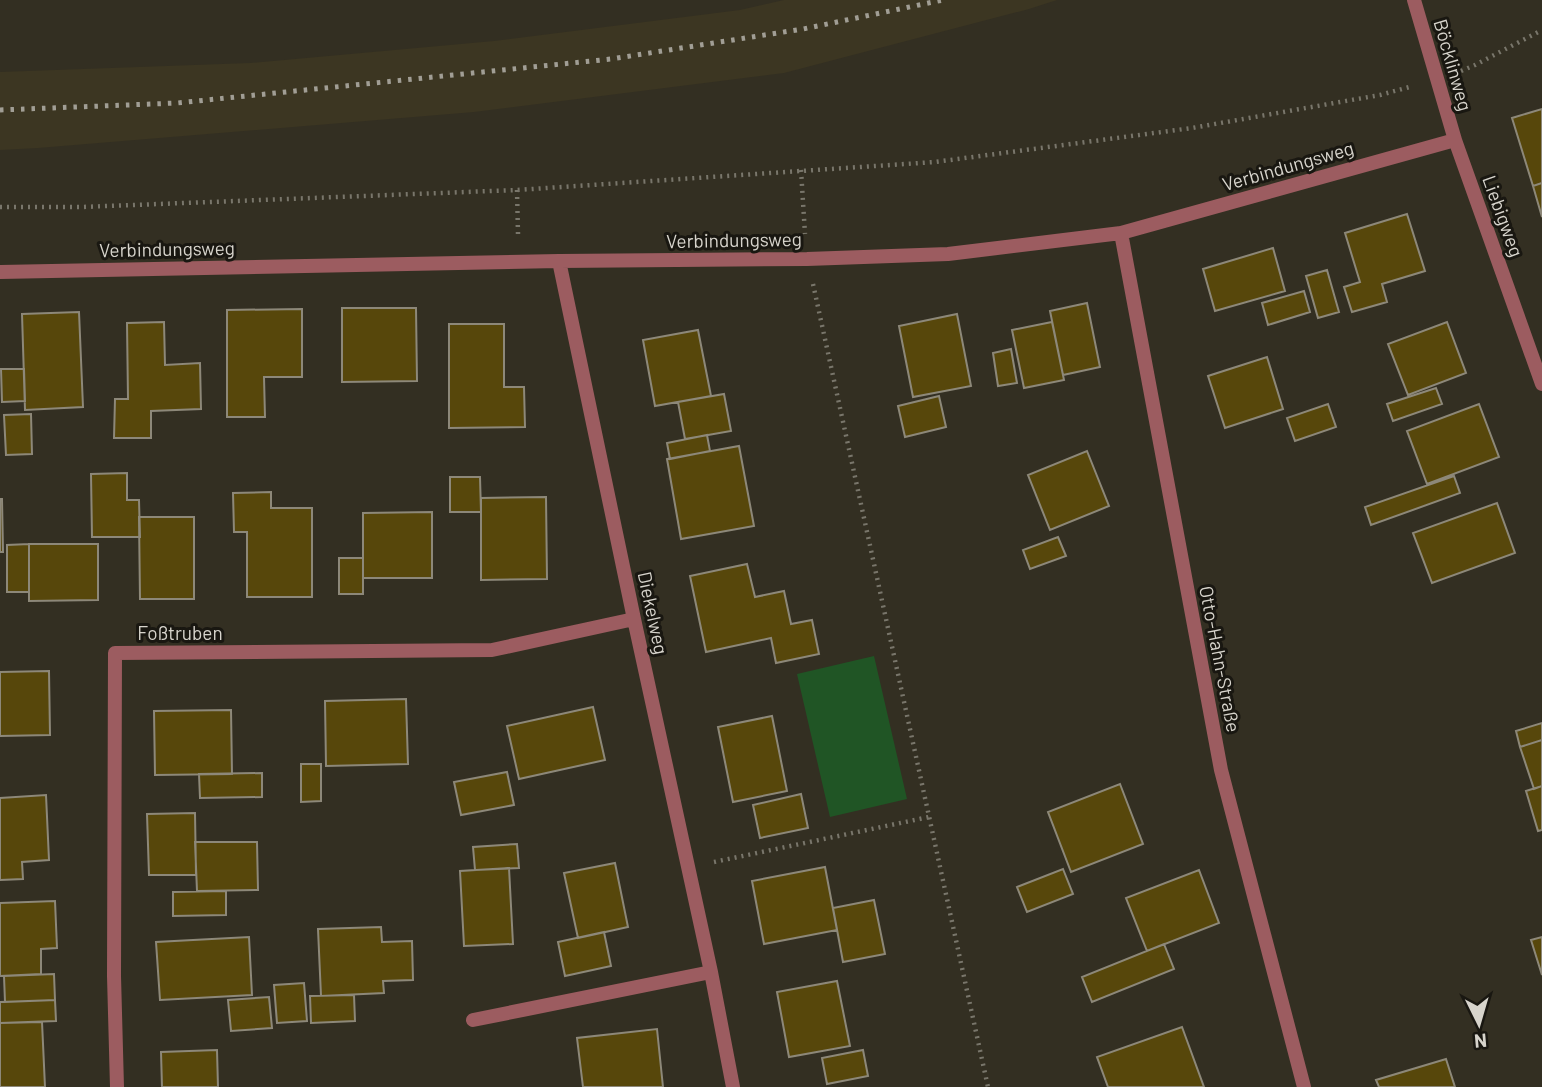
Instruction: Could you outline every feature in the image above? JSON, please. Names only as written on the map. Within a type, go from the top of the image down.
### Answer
[{"type":"street","name":"Böcklinweg","points":[[1414,0],[1455,140]]},
{"type":"street","name":"Verbindungsweg","points":[[0,272],[807,259],[948,254],[1121,233],[1455,140]]},
{"type":"street","name":"Liebigweg","points":[[1455,140],[1542,384]]},
{"type":"street","name":"Otto-Hahn-Straße","points":[[1121,233],[1221,769],[1304,1087]]},
{"type":"street","name":"Diekelweg","points":[[559,261],[711,972],[733,1087]]},
{"type":"street","name":"Foßtruben","points":[[117,1087],[114,976],[115,653],[492,650],[634,619]]},
{"type":"street","points":[[473,1020],[711,972]]},
{"type":"path","points":[[0,206],[82,206],[517,190],[935,162],[1192,128],[1380,95],[1438,79],[1475,65],[1542,30]]},
{"type":"path","points":[[800,170],[807,259],[988,1087]]},
{"type":"path","points":[[517,190],[519,262]]},
{"type":"path","points":[[688,867],[929,817]]},
{"type":"shaded area","points":[[784,0],[1057,0],[784,73],[474,112],[0,150],[0,72],[250,63],[494,41],[740,10]]},
{"type":"green space","points":[[874,656],[907,799],[830,817],[797,674]]},
{"type":"building","points":[[1542,109],[1542,183],[1533,186],[1512,118]]},
{"type":"building","points":[[1542,183],[1542,217],[1533,186]]},
{"type":"building","points":[[1407,214],[1425,271],[1382,284],[1387,302],[1352,312],[1344,287],[1360,282],[1345,233]]},
{"type":"building","points":[[1273,248],[1285,291],[1215,311],[1203,269]]},
{"type":"building","points":[[1327,270],[1339,312],[1318,318],[1306,276]]},
{"type":"building","points":[[1304,291],[1310,312],[1268,325],[1262,303]]},
{"type":"building","points":[[1087,303],[1100,367],[1063,375],[1050,311]]},
{"type":"building","points":[[342,308],[416,308],[417,381],[342,382]]},
{"type":"building","points":[[302,309],[302,377],[264,377],[265,417],[227,417],[227,310]]},
{"type":"building","points":[[79,312],[83,407],[25,410],[22,314]]},
{"type":"building","points":[[957,314],[971,386],[913,397],[899,326]]},
{"type":"building","points":[[164,322],[165,365],[200,363],[201,409],[151,411],[151,438],[114,438],[115,399],[128,399],[127,323]]},
{"type":"building","points":[[1052,322],[1064,380],[1024,388],[1012,330]]},
{"type":"building","points":[[1447,322],[1466,373],[1408,395],[1388,344]]},
{"type":"building","points":[[449,324],[504,324],[504,387],[524,387],[525,427],[449,428]]},
{"type":"building","points":[[698,330],[711,396],[655,406],[643,340]]},
{"type":"building","points":[[1011,349],[1017,383],[998,386],[993,353]]},
{"type":"building","points":[[1267,357],[1283,409],[1225,428],[1208,376]]},
{"type":"building","points":[[1,369],[24,369],[25,401],[2,402]]},
{"type":"building","points":[[1436,388],[1442,404],[1393,421],[1387,404]]},
{"type":"building","points":[[724,394],[731,431],[685,439],[678,402]]},
{"type":"building","points":[[939,396],[946,427],[905,437],[898,406]]},
{"type":"building","points":[[1328,404],[1336,427],[1295,441],[1287,418]]},
{"type":"building","points":[[1479,404],[1499,457],[1427,484],[1407,431]]},
{"type":"building","points":[[31,414],[32,454],[6,455],[4,415]]},
{"type":"building","points":[[707,435],[710,451],[670,459],[667,443]]},
{"type":"building","points":[[739,446],[754,526],[681,539],[667,459]]},
{"type":"building","points":[[1087,451],[1109,506],[1050,530],[1028,475]]},
{"type":"building","points":[[127,473],[127,500],[139,500],[140,537],[92,537],[91,474]]},
{"type":"building","points":[[1454,476],[1460,493],[1371,525],[1365,507]]},
{"type":"building","points":[[450,477],[480,477],[481,512],[450,512]]},
{"type":"building","points":[[271,492],[271,508],[312,508],[312,597],[247,597],[247,532],[234,532],[233,493]]},
{"type":"building","points":[[546,497],[547,579],[481,580],[481,498]]},
{"type":"building","points":[[2,499],[3,552],[0,552]]},
{"type":"building","points":[[1497,503],[1515,553],[1432,583],[1413,533]]},
{"type":"building","points":[[432,512],[432,578],[363,578],[363,513]]},
{"type":"building","points":[[139,517],[194,517],[194,599],[140,599]]},
{"type":"building","points":[[1058,537],[1066,556],[1030,569],[1023,550]]},
{"type":"building","points":[[29,544],[29,592],[7,592],[7,545]]},
{"type":"building","points":[[29,544],[98,544],[98,600],[29,601]]},
{"type":"building","points":[[339,558],[363,558],[363,594],[339,594]]},
{"type":"building","points":[[747,564],[755,597],[784,591],[791,624],[812,620],[819,654],[776,663],[771,638],[706,652],[690,576]]},
{"type":"building","points":[[49,671],[50,735],[0,736],[0,672]]},
{"type":"building","points":[[406,699],[408,764],[326,766],[325,701]]},
{"type":"building","points":[[593,707],[605,760],[519,779],[507,726]]},
{"type":"building","points":[[231,710],[232,774],[155,775],[154,711]]},
{"type":"building","points":[[772,716],[787,791],[733,802],[718,727]]},
{"type":"building","points":[[1542,723],[1542,740],[1520,747],[1516,731]]},
{"type":"building","points":[[1542,740],[1542,786],[1534,789],[1520,747]]},
{"type":"building","points":[[301,764],[321,764],[321,801],[301,802]]},
{"type":"building","points":[[507,772],[514,805],[461,815],[454,782]]},
{"type":"building","points":[[262,773],[262,797],[200,798],[199,774]]},
{"type":"building","points":[[1120,784],[1143,844],[1071,872],[1048,812]]},
{"type":"building","points":[[1542,786],[1542,830],[1538,831],[1526,791]]},
{"type":"building","points":[[801,794],[808,828],[760,838],[753,805]]},
{"type":"building","points":[[46,795],[49,860],[22,862],[23,879],[0,880],[0,798]]},
{"type":"building","points":[[195,813],[196,875],[149,875],[147,814]]},
{"type":"building","points":[[195,842],[257,842],[258,890],[197,891]]},
{"type":"building","points":[[517,844],[519,868],[475,870],[473,847]]},
{"type":"building","points":[[615,863],[628,927],[578,938],[564,873]]},
{"type":"building","points":[[825,867],[837,930],[764,944],[752,881]]},
{"type":"building","points":[[509,868],[513,944],[464,946],[460,871]]},
{"type":"building","points":[[1063,869],[1073,894],[1027,912],[1017,887]]},
{"type":"building","points":[[1199,870],[1219,923],[1147,951],[1126,898]]},
{"type":"building","points":[[226,891],[226,915],[173,916],[173,892]]},
{"type":"building","points":[[874,900],[885,954],[843,962],[833,908]]},
{"type":"building","points":[[55,901],[57,948],[41,949],[41,974],[0,976],[0,903]]},
{"type":"building","points":[[381,927],[382,942],[412,941],[413,980],[383,981],[384,993],[321,996],[318,929]]},
{"type":"building","points":[[604,932],[611,966],[565,976],[558,942]]},
{"type":"building","points":[[249,937],[252,995],[160,1000],[156,942]]},
{"type":"building","points":[[1542,937],[1542,975],[1531,940]]},
{"type":"building","points":[[1164,944],[1174,969],[1092,1002],[1082,977]]},
{"type":"building","points":[[54,974],[55,1000],[5,1002],[4,976]]},
{"type":"building","points":[[837,981],[850,1046],[789,1057],[777,992]]},
{"type":"building","points":[[304,983],[307,1021],[277,1023],[274,985]]},
{"type":"building","points":[[354,995],[355,1021],[311,1023],[310,996]]},
{"type":"building","points":[[269,997],[272,1028],[231,1031],[228,1000]]},
{"type":"building","points":[[55,1000],[56,1021],[0,1023],[0,1002]]},
{"type":"building","points":[[42,1022],[45,1087],[0,1087],[0,1023]]},
{"type":"building","points":[[1182,1027],[1204,1087],[1108,1087],[1097,1057]]},
{"type":"building","points":[[657,1029],[663,1087],[583,1087],[577,1038]]},
{"type":"building","points":[[217,1050],[218,1087],[162,1087],[161,1052]]},
{"type":"building","points":[[863,1050],[868,1076],[827,1084],[822,1058]]},
{"type":"building","points":[[1446,1059],[1455,1087],[1379,1087],[1376,1080]]},
{"type":"railway","points":[[0,110],[177,103],[611,59],[803,29],[943,0]]}]
